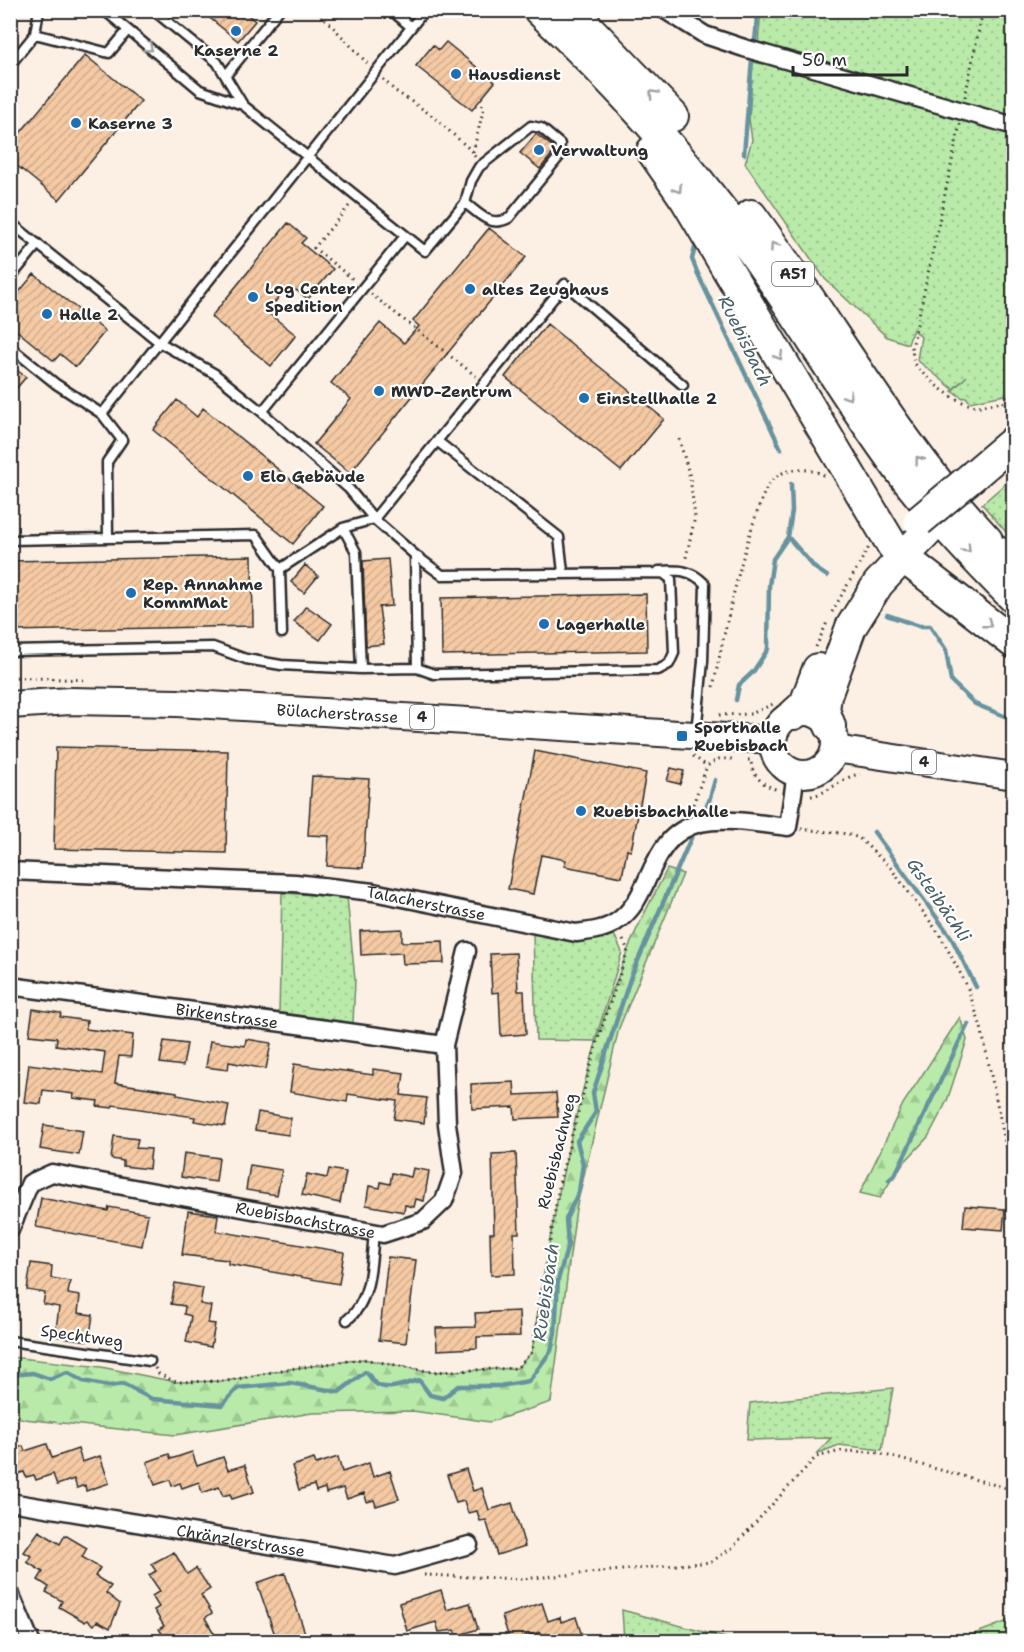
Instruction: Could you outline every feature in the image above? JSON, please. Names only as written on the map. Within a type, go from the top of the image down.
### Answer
[{"type":"highway","name":"A51","points":[[539,10],[570,25],[664,106],[718,171],[787,264],[916,455],[1008,560]]},
{"type":"highway","name":"A51","points":[[570,25],[699,180],[766,271],[860,414],[908,481],[1014,598]]},
{"type":"highway","points":[[570,25],[677,187],[888,548],[1014,643]]},
{"type":"highway","points":[[787,707],[809,698],[832,630],[846,603],[866,573],[888,548],[924,526],[978,481],[1014,441]]},
{"type":"highway","points":[[978,481],[1014,460]]},
{"type":"highway","points":[[832,737],[824,710],[826,696],[851,627],[878,584],[888,548]]},
{"type":"main road","name":"Bülacherstrasse","points":[[10,705],[70,701],[177,703],[773,740]]},
{"type":"main road","points":[[787,707],[811,713],[832,737],[827,764],[821,769],[805,774],[796,773],[778,761],[773,740],[787,707]]},
{"type":"main road","name":"4","points":[[832,737],[1014,776]]},
{"type":"street","points":[[668,11],[705,35],[744,48],[1014,126]]},
{"type":"street","points":[[616,923],[631,909],[663,847],[684,829],[715,821],[788,826],[796,773]]},
{"type":"street","name":"Talacherstrasse","points":[[10,871],[295,883],[373,892],[576,933],[596,931],[616,923]]},
{"type":"street","name":"Ruebisbachstrasse","points":[[10,1230],[30,1184],[52,1173],[383,1234],[423,1221],[444,1201],[454,1173],[447,1124],[444,1046],[467,951]]},
{"type":"street","name":"Birkenstrasse","points":[[10,986],[444,1046]]},
{"type":"street","name":"Chränzlerstrasse","points":[[10,1502],[395,1566],[469,1545]]},
{"type":"street","points":[[12,1603],[31,1641]]},
{"type":"lane","points":[[10,65],[35,34],[39,10]]},
{"type":"lane","points":[[104,10],[200,90],[243,105],[425,251],[465,203],[471,181],[479,167],[531,126],[541,128],[560,144],[559,157],[509,218],[499,223],[490,222],[465,203]]},
{"type":"lane","points":[[227,74],[279,10]]},
{"type":"lane","points":[[391,10],[411,27]]},
{"type":"lane","points":[[102,414],[425,10]]},
{"type":"lane","points":[[160,13],[217,62],[227,74],[243,105]]},
{"type":"lane","points":[[35,34],[109,53],[128,30]]},
{"type":"lane","points":[[10,222],[159,342],[215,374],[262,412],[349,489],[374,519],[442,575],[684,570],[696,575],[705,584],[703,661],[697,734]]},
{"type":"lane","points":[[262,412],[405,236]]},
{"type":"lane","points":[[10,278],[38,244]]},
{"type":"lane","points":[[280,569],[343,528],[374,519],[565,284],[683,385]]},
{"type":"lane","points":[[10,347],[56,384],[102,414],[122,440],[107,462],[108,538]]},
{"type":"lane","points":[[437,441],[559,537],[563,572]]},
{"type":"lane","points":[[343,528],[356,552],[361,669]]},
{"type":"lane","points":[[10,540],[256,535],[280,569],[282,633]]},
{"type":"lane","points":[[415,555],[417,668]]},
{"type":"lane","points":[[10,651],[213,648],[246,659],[281,665],[361,669],[417,668],[434,674],[658,670],[669,664],[674,652],[672,600],[671,579],[663,573],[654,571]]},
{"type":"lane","points":[[347,1320],[356,1313],[368,1284],[374,1232]]},
{"type":"lane","name":"Spechtweg","points":[[10,1341],[150,1361]]},
{"type":"path","points":[[317,10],[394,90],[430,114],[473,152],[479,167]]},
{"type":"path","points":[[983,10],[912,348],[913,361],[962,404],[978,406],[1001,401],[1010,403],[1014,408]]},
{"type":"path","points":[[473,152],[484,107],[479,102]]},
{"type":"path","points":[[356,197],[314,248],[483,383]]},
{"type":"path","points":[[680,440],[690,477],[695,517],[684,570]]},
{"type":"path","points":[[712,694],[737,572],[763,496],[774,478],[804,468],[819,472],[831,480]]},
{"type":"path","points":[[815,651],[840,597],[862,562],[888,548]]},
{"type":"path","points":[[684,829],[707,766],[697,734],[751,714],[787,707]]},
{"type":"path","points":[[707,766],[719,759],[751,760],[751,768],[762,785],[778,790]]},
{"type":"path","points":[[811,796],[830,790],[849,775],[863,773]]},
{"type":"path","points":[[788,826],[848,834],[859,838],[890,867],[940,935],[967,986],[981,1027],[1014,1185]]},
{"type":"path","name":"Ruebisbachweg","points":[[150,1361],[159,1374],[176,1382],[226,1381],[282,1370],[363,1359],[432,1372],[517,1368],[532,1352],[560,1180],[597,1042],[627,950],[616,923]]},
{"type":"path","points":[[395,1566],[406,1573],[463,1578],[522,1579],[711,1562],[732,1548],[816,1457],[841,1451],[874,1452],[1014,1490]]},
{"type":"path","points":[[422,1636],[424,1641]]},
{"type":"green space","points":[[761,11],[1013,11],[1013,399],[1004,395],[970,402],[966,397],[963,398],[952,391],[967,376],[953,389],[917,360],[921,337],[913,329],[908,344],[887,337],[825,279],[745,163],[752,140],[749,119],[753,62],[763,64],[758,42]]},
{"type":"green space","points":[[1013,477],[1013,540],[982,504]]},
{"type":"green space","points":[[667,869],[683,874],[619,1028],[576,1209],[551,1402],[490,1422],[413,1411],[312,1413],[175,1435],[24,1419],[11,1415],[11,1357],[101,1367],[176,1382],[227,1381],[282,1370],[363,1359],[432,1372],[517,1368],[532,1352],[557,1199],[594,1049],[631,941]]},
{"type":"green space","points":[[282,893],[347,897],[355,980],[353,1023],[279,1013]]},
{"type":"green space","points":[[533,932],[613,932],[622,952],[595,1041],[536,1040]]},
{"type":"green space","points":[[960,1017],[967,1040],[947,1101],[928,1137],[898,1169],[880,1198],[860,1193],[903,1104]]},
{"type":"green space","points":[[893,1388],[882,1450],[839,1445],[816,1454],[831,1438],[747,1440],[750,1403]]},
{"type":"green space","points":[[622,1610],[737,1641],[624,1641]]},
{"type":"green space","points":[[1013,1619],[1013,1641],[956,1641]]},
{"type":"building","name":"Kaserne 2","points":[[200,10],[242,10],[255,21],[238,41]]},
{"type":"building","name":"Hausdienst","points":[[446,42],[495,82],[472,110],[416,66],[433,45],[439,50]]},
{"type":"building","name":"Kaserne 3","points":[[85,55],[141,101],[59,200],[10,160],[10,145]]},
{"type":"building","name":"Verwaltung","points":[[536,134],[553,147],[553,153],[540,169],[520,153]]},
{"type":"building","name":"Log Center Spedition","points":[[288,223],[306,238],[301,243],[333,269],[308,299],[296,290],[292,294],[286,288],[267,312],[296,335],[271,366],[211,317]]},
{"type":"building","points":[[489,228],[526,257],[350,473],[314,444],[351,399],[331,383],[380,323],[404,343],[419,326],[413,321]]},
{"type":"building","name":"Halle 2","points":[[34,274],[105,331],[76,367],[60,354],[54,361],[10,325],[10,303]]},
{"type":"building","name":"Einstellhalle 2","points":[[547,324],[664,419],[621,471],[505,377]]},
{"type":"building","points":[[10,365],[26,377],[10,396]]},
{"type":"building","name":"Elo Gebäude","points":[[177,400],[197,417],[203,408],[323,506],[293,544],[153,430]]},
{"type":"building","name":"Rep. Annahme KommMat","points":[[252,556],[253,626],[10,631],[10,561]]},
{"type":"building","points":[[388,559],[392,606],[379,607],[384,644],[366,646],[363,561]]},
{"type":"building","points":[[305,565],[318,576],[304,593],[291,582]]},
{"type":"building","name":"Lagerhalle","points":[[646,594],[647,651],[442,655],[441,598]]},
{"type":"building","points":[[306,606],[332,624],[320,640],[294,622]]},
{"type":"building","points":[[56,747],[228,751],[226,853],[54,849]]},
{"type":"building","name":"Ruebisbachhalle","points":[[535,751],[646,773],[631,851],[627,850],[622,877],[564,866],[566,860],[541,855],[533,894],[508,889]]},
{"type":"building","points":[[671,768],[684,771],[680,784],[667,781]]},
{"type":"building","points":[[312,776],[369,779],[363,868],[327,866],[329,836],[308,835]]},
{"type":"building","points":[[402,929],[402,942],[443,941],[444,963],[403,964],[402,953],[361,955],[360,931]]},
{"type":"building","points":[[516,953],[518,991],[524,991],[526,1034],[501,1036],[499,992],[492,993],[490,954]]},
{"type":"building","points":[[33,1009],[61,1013],[60,1017],[87,1021],[86,1029],[133,1035],[131,1057],[119,1056],[115,1083],[177,1092],[177,1095],[229,1105],[225,1126],[194,1121],[195,1117],[113,1105],[112,1108],[97,1106],[98,1101],[73,1098],[74,1094],[43,1090],[41,1104],[24,1102],[29,1064],[102,1074],[105,1052],[56,1045],[57,1038],[29,1035]]},
{"type":"building","points":[[246,1039],[271,1043],[266,1069],[229,1062],[228,1070],[206,1067],[210,1041],[245,1046]]},
{"type":"building","points":[[164,1041],[187,1044],[183,1066],[160,1063]]},
{"type":"building","points":[[294,1064],[373,1075],[373,1069],[404,1073],[401,1095],[427,1098],[424,1123],[394,1119],[397,1101],[348,1094],[347,1102],[290,1092]]},
{"type":"building","points":[[514,1082],[515,1095],[556,1093],[558,1117],[515,1119],[514,1107],[472,1109],[471,1084]]},
{"type":"building","points":[[258,1112],[291,1118],[288,1135],[255,1130]]},
{"type":"building","points":[[44,1125],[83,1131],[79,1155],[40,1149]]},
{"type":"building","points":[[114,1136],[138,1139],[136,1148],[151,1149],[149,1169],[123,1166],[123,1161],[111,1159]]},
{"type":"building","points":[[184,1153],[219,1158],[216,1182],[181,1177]]},
{"type":"building","points":[[516,1153],[519,1233],[514,1233],[515,1274],[491,1275],[490,1233],[494,1233],[492,1154]]},
{"type":"building","points":[[250,1165],[282,1170],[277,1195],[246,1190]]},
{"type":"building","points":[[413,1168],[429,1171],[424,1201],[416,1199],[414,1207],[405,1205],[404,1212],[366,1205],[369,1186],[380,1188],[381,1182],[390,1184],[392,1173],[411,1177]]},
{"type":"building","points":[[329,1169],[346,1172],[340,1203],[302,1195],[307,1174],[327,1178]]},
{"type":"building","points":[[41,1198],[108,1211],[109,1207],[148,1214],[142,1246],[36,1227]]},
{"type":"building","points":[[965,1206],[1005,1209],[1003,1230],[963,1227]]},
{"type":"building","points":[[188,1211],[218,1215],[216,1231],[344,1252],[339,1284],[228,1264],[228,1260],[182,1255]]},
{"type":"building","points":[[388,1257],[416,1260],[406,1343],[379,1340]]},
{"type":"building","points":[[31,1263],[52,1266],[51,1278],[70,1281],[68,1294],[80,1296],[78,1313],[93,1315],[89,1341],[55,1336],[59,1307],[43,1304],[45,1293],[27,1290]]},
{"type":"building","points":[[175,1283],[203,1288],[200,1304],[211,1306],[208,1323],[215,1324],[211,1347],[186,1342],[191,1316],[184,1314],[185,1306],[171,1304]]},
{"type":"building","points":[[519,1311],[520,1336],[477,1337],[477,1348],[437,1350],[436,1328],[476,1327],[475,1313]]},
{"type":"building","points":[[47,1444],[52,1458],[78,1449],[82,1462],[100,1456],[109,1483],[86,1491],[85,1485],[77,1488],[74,1479],[57,1485],[53,1474],[36,1480],[34,1475],[26,1477],[24,1472],[10,1476],[10,1450],[23,1446],[25,1451]]},
{"type":"building","points":[[192,1452],[197,1466],[223,1457],[228,1470],[245,1465],[254,1492],[232,1499],[230,1494],[223,1496],[219,1487],[202,1493],[199,1482],[182,1488],[180,1483],[172,1486],[170,1480],[155,1485],[147,1462],[169,1454],[171,1459]]},
{"type":"building","points":[[338,1457],[342,1472],[369,1463],[373,1477],[390,1471],[399,1499],[376,1506],[374,1500],[367,1502],[364,1493],[347,1499],[343,1488],[326,1493],[325,1488],[316,1491],[314,1485],[299,1490],[292,1466],[314,1459],[316,1464]]},
{"type":"building","points":[[466,1469],[473,1491],[482,1488],[489,1510],[512,1503],[525,1546],[497,1555],[486,1520],[480,1521],[477,1511],[468,1513],[464,1501],[456,1503],[447,1475]]},
{"type":"building","points":[[39,1531],[60,1544],[65,1535],[87,1548],[82,1557],[100,1568],[95,1576],[111,1586],[106,1593],[120,1604],[110,1628],[97,1621],[94,1625],[87,1620],[85,1622],[59,1607],[62,1601],[46,1592],[49,1587],[38,1580],[43,1572],[27,1562],[31,1556],[24,1552]]},
{"type":"building","points":[[174,1552],[187,1574],[196,1568],[210,1589],[201,1595],[212,1613],[205,1618],[214,1633],[202,1641],[167,1641],[159,1629],[164,1626],[154,1610],[159,1607],[152,1596],[160,1591],[149,1575],[156,1571],[151,1564]]},
{"type":"building","points":[[285,1573],[305,1633],[277,1641],[257,1583]]},
{"type":"building","points":[[441,1590],[447,1610],[470,1603],[478,1629],[457,1636],[455,1630],[439,1632],[436,1622],[407,1631],[399,1603]]},
{"type":"building","points":[[542,1603],[548,1621],[560,1617],[561,1622],[576,1617],[583,1639],[543,1641],[540,1632],[510,1641],[502,1616]]},
{"type":"waterway","name":"Ruebisbach","points":[[755,41],[758,10]]},
{"type":"waterway","name":"Ruebisbach","points":[[744,154],[752,59]]},
{"type":"waterway","name":"Ruebisbach","points":[[696,244],[692,259],[697,272],[781,449]]},
{"type":"waterway","name":"Ruebisbach","points":[[736,700],[739,685],[753,672],[768,649],[769,586],[773,559],[788,537],[792,511],[791,484]]},
{"type":"waterway","points":[[788,537],[815,568],[827,576]]},
{"type":"waterway","points":[[887,615],[919,626],[930,626],[946,650],[951,681],[975,704],[1014,720]]},
{"type":"waterway","name":"Ruebisbach","points":[[700,818],[709,801],[715,780]]},
{"type":"waterway","name":"Ruebisbach","points":[[10,1375],[33,1373],[50,1379],[67,1372],[83,1381],[109,1386],[123,1384],[152,1399],[222,1405],[238,1388],[290,1383],[339,1392],[365,1372],[375,1383],[385,1387],[419,1380],[430,1395],[443,1398],[458,1386],[500,1386],[529,1381],[551,1351],[555,1333],[558,1280],[568,1245],[566,1219],[579,1191],[583,1164],[577,1141],[596,1112],[593,1093],[630,979],[694,831]]},
{"type":"waterway","name":"Gsteibächli","points":[[874,832],[951,937],[976,987]]},
{"type":"waterway","name":"Gsteibächli","points":[[889,1180],[895,1175],[968,1024]]},
{"type":"place","name":"Kaserne 2","points":[[236,31]]},
{"type":"place","name":"Hausdienst","points":[[456,74]]},
{"type":"place","name":"Kaserne 3","points":[[76,123]]},
{"type":"place","name":"Verwaltung","points":[[539,150]]},
{"type":"place","name":"altes Zeughaus","points":[[470,289]]},
{"type":"place","name":"Log Center Spedition","points":[[253,297]]},
{"type":"place","name":"Halle 2","points":[[47,314]]},
{"type":"place","name":"MWD-Zentrum","points":[[379,391]]},
{"type":"place","name":"Einstellhalle 2","points":[[584,398]]},
{"type":"place","name":"Elo Gebäude","points":[[248,476]]},
{"type":"place","name":"Rep. Annahme KommMat","points":[[131,593]]},
{"type":"place","name":"Lagerhalle","points":[[544,624]]},
{"type":"place","name":"Sporthalle Ruebisbach","points":[[682,736]]},
{"type":"place","name":"Ruebisbachhalle","points":[[581,811]]}]
